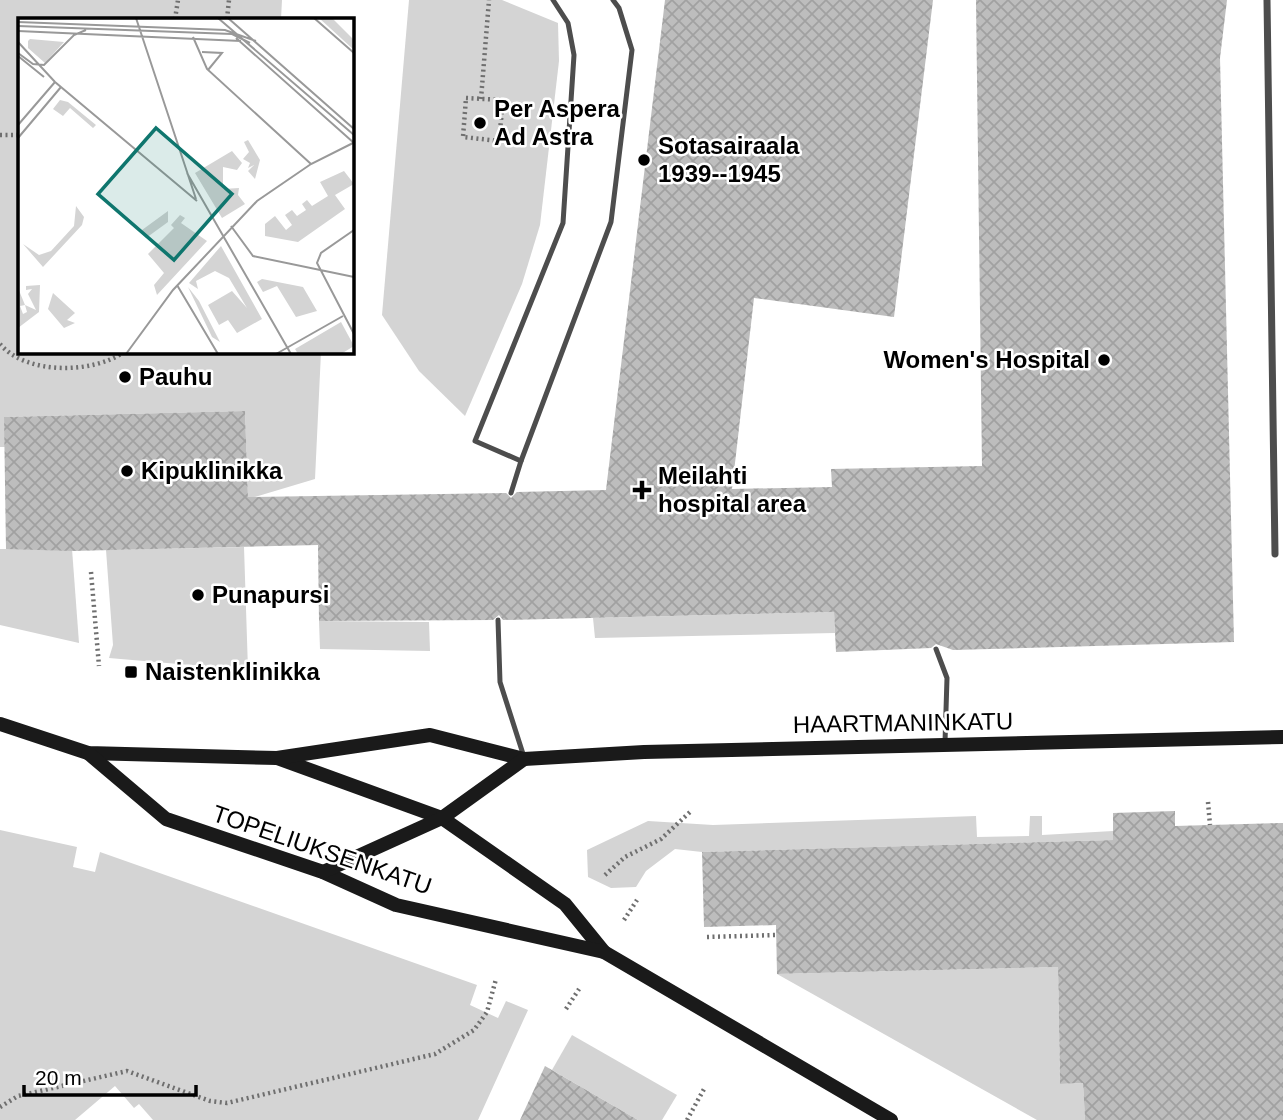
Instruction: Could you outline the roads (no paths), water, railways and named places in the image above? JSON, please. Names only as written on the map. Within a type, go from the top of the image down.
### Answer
[{"type":"main road","name":"TOPELIUKSENKATU","points":[[0,724],[88,753],[276,758],[442,818],[565,904],[604,952]]},
{"type":"main road","name":"HAARTMANINKATU","points":[[276,758],[430,735],[524,759],[644,752],[1283,737]]},
{"type":"main road","name":"TOPELIUKSENKATU","points":[[88,753],[166,819],[323,872],[396,905],[604,952],[891,1120]]},
{"type":"main road","points":[[323,872],[442,818],[524,759]]},
{"type":"street","points":[[1267,0],[1275,554]]},
{"type":"lane","points":[[521,461],[475,441],[563,223],[574,55],[568,23],[554,0]]},
{"type":"lane","points":[[511,492],[611,222],[632,50],[619,8],[613,0]]},
{"type":"lane","points":[[498,620],[500,682],[524,759]]},
{"type":"lane","points":[[936,649],[947,678],[945,744]]},
{"type":"place","name":"Per Aspera Ad Astra","points":[[480,123]]},
{"type":"place","name":"Sotasairaala 1939--1945","points":[[644,160]]},
{"type":"place","name":"Women's Hospital","points":[[1104,360]]},
{"type":"place","name":"Pauhu","points":[[125,377]]},
{"type":"place","name":"Kipuklinikka","points":[[127,471]]},
{"type":"place","name":"Meilahti hospital area","points":[[642,490]]},
{"type":"place","name":"Punapursi","points":[[198,595]]},
{"type":"place","name":"Naistenklinikka","points":[[131,672]]}]
